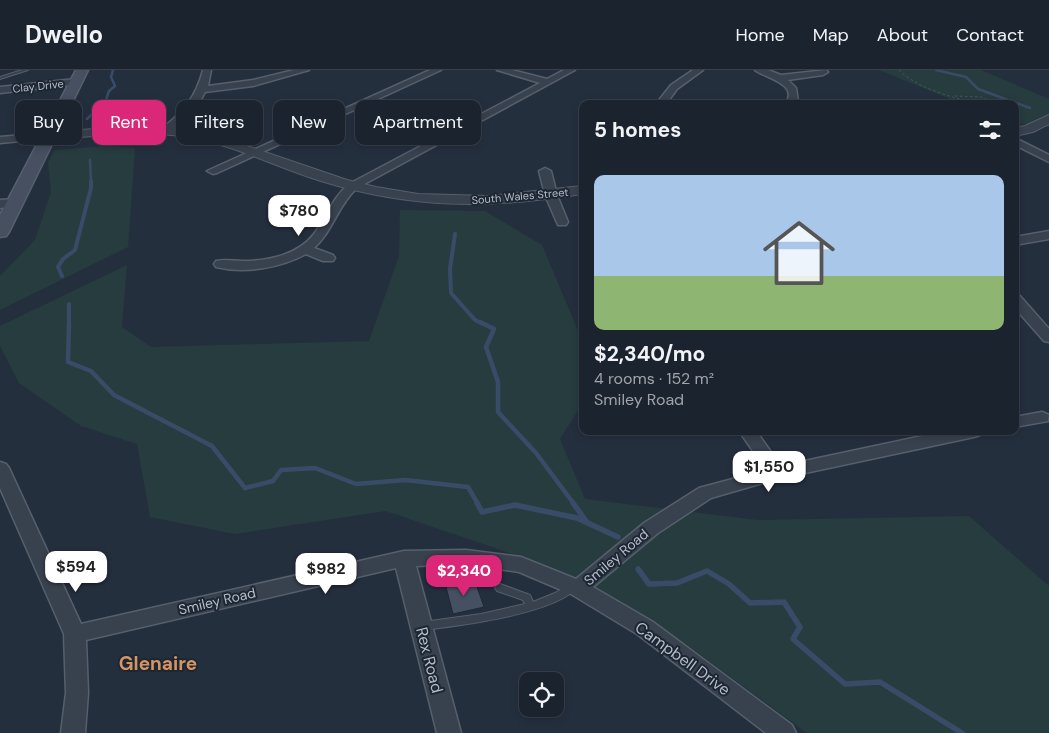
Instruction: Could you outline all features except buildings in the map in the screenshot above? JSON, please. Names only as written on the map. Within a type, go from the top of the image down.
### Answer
[{"type":"main road","points":[[67,100],[79,76]]},
{"type":"main road","points":[[0,232],[7,204],[43,145]]},
{"type":"street","points":[[166,130],[183,118],[203,89],[206,70]]},
{"type":"street","points":[[203,89],[253,83],[305,70]]},
{"type":"street","points":[[212,171],[437,70]]},
{"type":"street","points":[[501,70],[549,82]]},
{"type":"street","points":[[221,264],[250,266],[287,258],[306,249],[325,227],[335,205],[353,186],[571,70]]},
{"type":"street","points":[[664,100],[674,87],[699,70]]},
{"type":"street","points":[[759,70],[780,78],[790,85],[794,93],[793,100]]},
{"type":"street","points":[[780,78],[823,72]]},
{"type":"street","name":"Clay Drive","points":[[0,90],[79,76]]},
{"type":"street","points":[[1019,131],[1029,130],[1049,119]]},
{"type":"street","name":"South Wales Street","points":[[166,131],[209,137],[338,183],[392,195],[436,200],[480,201],[551,195],[579,190]]},
{"type":"street","points":[[0,140],[15,139]]},
{"type":"street","points":[[1019,142],[1049,159]]},
{"type":"street","points":[[546,171],[551,195],[562,222]]},
{"type":"street","points":[[1019,240],[1049,235]]},
{"type":"street","points":[[306,249],[328,258]]},
{"type":"street","points":[[1019,304],[1049,338]]},
{"type":"street","points":[[1019,421],[1042,417]]},
{"type":"street","points":[[750,435],[777,473]]},
{"type":"street","name":"Smiley Road","points":[[75,634],[404,559],[466,557],[521,565],[576,587],[651,528],[704,493],[777,473],[955,435]]},
{"type":"street","points":[[0,468],[75,634],[77,693],[74,733]]},
{"type":"street","name":"Rex Road","points":[[404,559],[449,733]]},
{"type":"street","name":"Campbell Drive","points":[[576,587],[645,628],[784,733]]},
{"type":"lane","points":[[0,78],[26,70]]},
{"type":"lane","points":[[422,626],[501,613],[530,606],[557,597],[576,587]]},
{"type":"lane","points":[[500,588],[528,598],[530,606]]},
{"type":"path","points":[[899,70],[903,75],[914,81],[964,100]]},
{"type":"path","points":[[950,96],[985,98],[989,100]]},
{"type":"green space","points":[[879,70],[981,70],[1049,99],[1049,127],[1019,123],[1019,100],[952,100]]},
{"type":"green space","points":[[106,146],[135,148],[128,247],[0,310],[0,276],[35,240],[51,192],[48,162],[55,150]]},
{"type":"green space","points":[[400,210],[485,211],[542,245],[579,333],[579,409],[560,439],[585,499],[758,520],[969,516],[1049,586],[1049,733],[807,733],[690,647],[512,554],[386,511],[235,534],[150,517],[137,444],[81,426],[19,383],[0,346],[0,326],[127,265],[122,327],[151,347],[369,341],[399,256]]},
{"type":"waterway","points":[[87,119],[106,100],[109,91],[115,86],[111,77],[113,70]]},
{"type":"waterway","points":[[936,70],[966,77],[978,89],[1008,100]]},
{"type":"waterway","points":[[1019,104],[1030,108]]},
{"type":"waterway","points":[[90,160],[91,182]]},
{"type":"waterway","points":[[62,276],[58,267],[63,259],[75,250],[91,182]]},
{"type":"waterway","points":[[455,234],[450,269],[451,293],[475,320],[483,324]]},
{"type":"waterway","points":[[69,304],[69,322]]},
{"type":"waterway","points":[[69,322],[68,362],[91,371],[114,395],[212,446],[245,488],[273,481],[281,470],[315,468],[356,484],[405,480],[468,487],[478,504]]},
{"type":"waterway","points":[[480,322],[494,329],[486,347],[498,382],[498,412],[536,453],[574,504]]},
{"type":"waterway","points":[[477,503],[482,512],[515,505],[577,518],[618,537]]},
{"type":"waterway","points":[[573,503],[586,521]]},
{"type":"waterway","points":[[638,569],[649,584],[677,583],[707,571],[729,584],[750,603],[784,602],[800,627],[793,639],[845,684],[880,682],[962,733]]},
{"type":"district","name":"Glenaire","points":[[158,663]]}]
